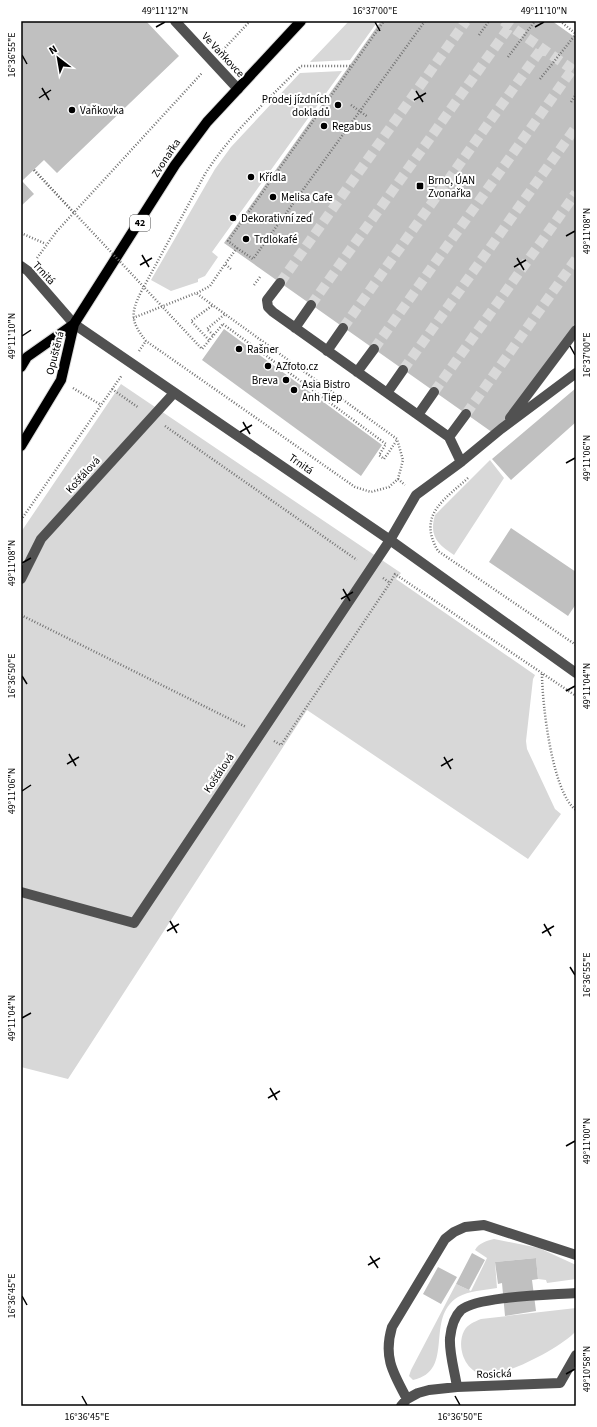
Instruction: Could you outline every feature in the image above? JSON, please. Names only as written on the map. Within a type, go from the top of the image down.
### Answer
[{"type":"main road","name":"Zvonařka","points":[[74,324],[175,166],[207,122],[301,21]]},
{"type":"main road","name":"Opuštěná","points":[[21,367],[26,357],[74,324]]},
{"type":"main road","name":"Opuštěná","points":[[21,446],[61,380],[74,324]]},
{"type":"street","name":"Ve Vaňkovce","points":[[175,21],[238,89]]},
{"type":"street","name":"Trnitá","points":[[24,269],[74,324],[390,540],[576,673]]},
{"type":"street","points":[[280,283],[267,300],[268,307],[327,351],[449,437],[461,462]]},
{"type":"street","points":[[295,328],[311,306]]},
{"type":"street","points":[[327,351],[343,328]]},
{"type":"street","points":[[501,429],[576,330]]},
{"type":"street","points":[[357,372],[374,350]]},
{"type":"street","points":[[387,393],[403,370]]},
{"type":"street","points":[[501,429],[576,373]]},
{"type":"street","points":[[418,415],[434,392]]},
{"type":"street","name":"Košťálová","points":[[21,579],[41,539],[174,393]]},
{"type":"street","points":[[449,437],[466,414]]},
{"type":"street","name":"Košťálová","points":[[21,892],[134,923],[390,540],[416,495],[461,462],[501,429]]},
{"type":"street","points":[[404,1403],[391,1368],[388,1355],[388,1340],[392,1327],[445,1239],[454,1232],[466,1227],[484,1224],[576,1256]]},
{"type":"street","points":[[457,1387],[450,1340],[454,1321],[461,1311],[472,1304],[488,1301],[576,1293]]},
{"type":"street","name":"Rosická","points":[[404,1403],[418,1393],[457,1387],[560,1383],[576,1355]]},
{"type":"path","points":[[24,269],[250,21]]},
{"type":"path","points":[[384,21],[321,112],[228,241],[253,259],[425,21]]},
{"type":"path","points":[[479,35],[490,21]]},
{"type":"path","points":[[508,57],[535,21]]},
{"type":"path","points":[[540,79],[576,34],[560,21]]},
{"type":"path","points":[[196,293],[397,439],[402,460],[398,479],[389,486],[371,492],[355,487],[146,341],[135,328],[133,318],[134,308],[139,297],[205,174],[217,155],[236,131],[301,66],[352,66]]},
{"type":"path","points":[[571,102],[576,94]]},
{"type":"path","points":[[351,105],[368,117]]},
{"type":"path","points":[[338,124],[346,130]]},
{"type":"path","points":[[74,213],[34,170],[202,349],[222,324],[386,444],[379,455],[384,459],[397,439]]},
{"type":"path","points":[[21,233],[46,244]]},
{"type":"path","points":[[133,318],[210,286],[237,248]]},
{"type":"path","points":[[226,264],[232,269]]},
{"type":"path","points":[[254,285],[260,277]]},
{"type":"path","points":[[209,340],[191,321],[213,305]]},
{"type":"path","points":[[214,335],[207,330],[226,314]]},
{"type":"path","points":[[112,389],[390,583]]},
{"type":"path","points":[[21,520],[101,405]]},
{"type":"path","points":[[470,477],[434,510],[430,522],[430,531],[432,541],[438,551],[576,645]]},
{"type":"path","points":[[21,615],[281,745],[395,574],[576,696]]},
{"type":"path","points":[[542,673],[543,695],[552,756],[566,797],[576,810]]},
{"type":"shaded area","points":[[349,21],[378,21],[350,60],[310,62]]},
{"type":"shaded area","points":[[342,71],[212,252],[218,257],[205,276],[198,279],[198,282],[171,291],[151,280],[215,169],[231,147],[300,73]]},
{"type":"shaded area","points":[[121,384],[401,573],[396,579],[535,675],[533,679],[526,741],[527,749],[555,809],[561,814],[528,859],[307,710],[68,1079],[21,1067],[21,532]]},
{"type":"shaded area","points":[[490,460],[504,478],[454,555],[443,547],[436,539],[433,529],[435,515]]},
{"type":"shaded area","points":[[494,1239],[539,1248],[576,1265],[576,1279],[547,1283],[546,1280],[538,1279],[536,1258],[495,1262],[497,1288],[467,1293],[458,1297],[448,1306],[440,1330],[437,1355],[433,1366],[426,1375],[413,1380],[409,1376],[411,1370],[456,1284],[471,1291],[487,1258],[475,1250],[481,1244]]},
{"type":"shaded area","points":[[576,1308],[576,1331],[559,1345],[533,1360],[505,1371],[484,1375],[477,1373],[472,1369],[464,1358],[461,1344],[462,1337],[464,1331],[469,1325],[476,1321],[481,1319]]},
{"type":"building","name":"Vaňkovka","points":[[21,21],[146,21],[179,56],[57,173],[44,160],[22,181],[34,194],[21,206]]},
{"type":"building","points":[[381,21],[552,21],[576,38],[576,322],[496,435],[224,243]]},
{"type":"building","points":[[224,329],[382,445],[361,476],[202,360]]},
{"type":"building","points":[[576,388],[576,422],[511,480],[492,459]]},
{"type":"building","points":[[511,528],[576,572],[576,604],[568,616],[489,562]]},
{"type":"building","points":[[472,1253],[485,1260],[469,1290],[456,1284]]},
{"type":"building","points":[[536,1258],[538,1279],[532,1280],[536,1311],[505,1316],[502,1283],[498,1284],[495,1262]]},
{"type":"building","points":[[438,1267],[457,1277],[441,1304],[423,1294]]},
{"type":"tunnel","points":[[280,283],[466,21]]},
{"type":"tunnel","points":[[503,21],[576,72]]},
{"type":"tunnel","points":[[311,305],[510,26]]},
{"type":"tunnel","points":[[343,328],[542,48]]},
{"type":"tunnel","points":[[374,349],[572,70]]},
{"type":"tunnel","points":[[403,370],[576,127]]},
{"type":"tunnel","points":[[434,392],[576,193]]},
{"type":"tunnel","points":[[466,414],[576,259]]},
{"type":"place","name":"Prodej jízdních dokladů","points":[[338,105]]},
{"type":"place","name":"Vaňkovka","points":[[72,110]]},
{"type":"place","name":"Regabus","points":[[324,126]]},
{"type":"place","name":"Křídla","points":[[251,177]]},
{"type":"place","name":"Brno, ÚAN Zvonařka","points":[[420,186]]},
{"type":"place","name":"Melisa Cafe","points":[[273,197]]},
{"type":"place","name":"Dekorativní zeď","points":[[233,218]]},
{"type":"place","name":"Trdlokafé","points":[[246,239]]},
{"type":"place","name":"Rašner","points":[[239,349]]},
{"type":"place","name":"AZfoto.cz","points":[[268,366]]},
{"type":"place","name":"Breva","points":[[286,380]]},
{"type":"place","name":"Asia Bistro Anh Tiep","points":[[294,390]]}]
